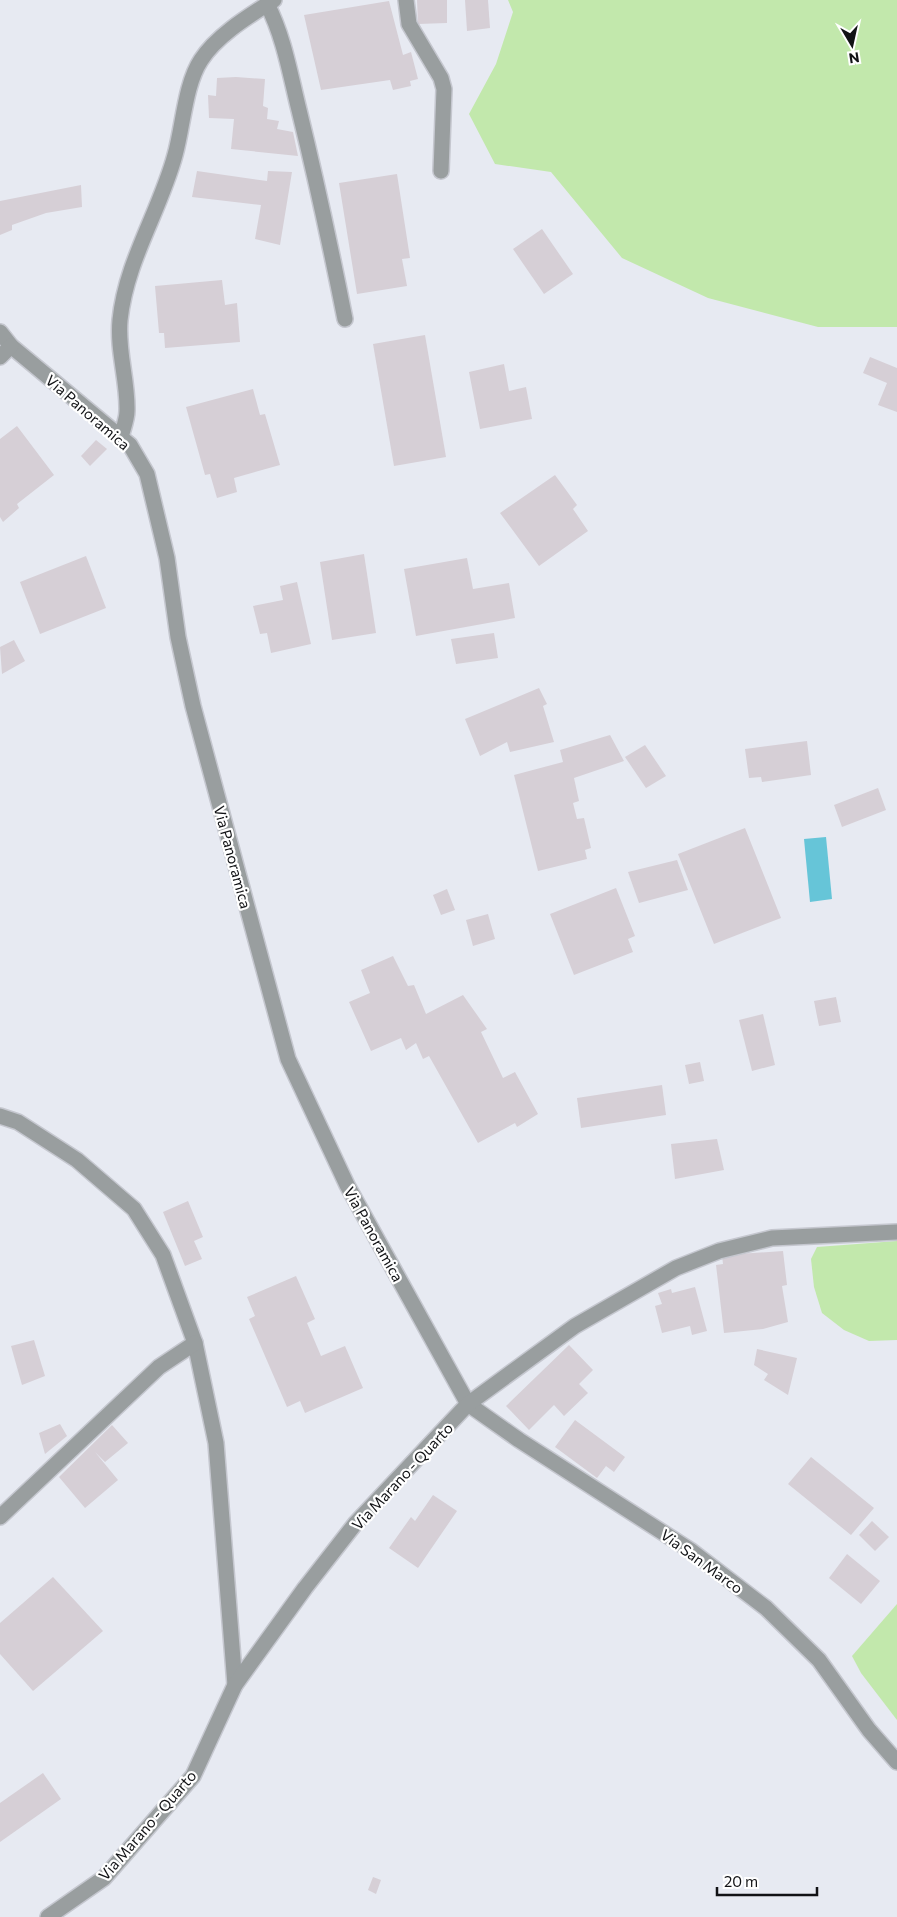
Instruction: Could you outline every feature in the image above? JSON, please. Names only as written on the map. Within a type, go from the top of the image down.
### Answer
[{"type":"street","points":[[406,0],[409,24],[441,78],[444,90],[441,170]]},
{"type":"street","points":[[121,437],[127,412],[120,348],[120,322],[123,304],[135,258],[175,157],[194,76],[201,60],[219,40],[271,2],[308,147],[345,319]]},
{"type":"street","name":"Via Panoramica","points":[[0,332],[11,346],[130,445],[147,474],[167,558],[178,637],[193,706],[288,1059],[347,1185],[468,1404]]},
{"type":"street","points":[[0,357],[11,346]]},
{"type":"street","points":[[0,1116],[18,1122],[77,1160],[134,1209],[163,1255],[195,1343],[216,1443],[235,1685]]},
{"type":"street","name":"Via Marano - Quarto","points":[[48,1917],[104,1878],[193,1776],[235,1685],[305,1588],[355,1524],[468,1404],[575,1326],[685,1265],[719,1251],[772,1238],[897,1232]]},
{"type":"street","points":[[0,1516],[159,1367],[195,1343]]},
{"type":"street","name":"Via San Marco","points":[[468,1404],[519,1440],[690,1550],[766,1608],[819,1660],[869,1730],[897,1762]]},
{"type":"green space","points":[[508,0],[897,0],[897,327],[818,327],[708,298],[622,258],[551,172],[495,164],[469,114],[496,64],[513,12]]},
{"type":"green space","points":[[897,1241],[897,1340],[869,1341],[844,1330],[822,1313],[814,1287],[811,1259],[817,1247]]},
{"type":"green space","points":[[897,1604],[897,1720],[861,1673],[852,1656]]},
{"type":"water","points":[[826,837],[832,899],[810,902],[804,839]]},
{"type":"building","points":[[417,0],[447,0],[447,23],[418,24]]},
{"type":"building","points":[[465,0],[488,0],[490,28],[467,31]]},
{"type":"building","points":[[389,1],[403,55],[411,52],[418,79],[410,81],[411,86],[393,90],[390,80],[321,90],[304,15]]},
{"type":"building","points":[[217,78],[265,79],[263,106],[268,108],[267,119],[279,121],[277,129],[293,132],[298,156],[231,149],[234,119],[209,118],[208,95],[216,96]]},
{"type":"building","points":[[197,171],[267,181],[268,171],[292,172],[280,245],[255,239],[261,205],[192,197]]},
{"type":"building","points":[[397,174],[410,258],[402,259],[407,286],[357,294],[339,183]]},
{"type":"building","points":[[81,185],[82,207],[46,213],[12,225],[12,230],[0,235],[0,201]]},
{"type":"building","points":[[542,229],[573,274],[544,294],[513,249]]},
{"type":"building","points":[[222,280],[225,305],[237,303],[240,342],[165,348],[164,333],[159,333],[155,286]]},
{"type":"building","points":[[425,335],[446,457],[394,466],[373,344]]},
{"type":"building","points":[[870,357],[897,368],[897,412],[878,405],[887,383],[863,373]]},
{"type":"building","points":[[504,364],[509,391],[526,387],[532,419],[480,429],[469,372]]},
{"type":"building","points":[[253,389],[260,415],[265,414],[280,465],[234,478],[237,492],[217,498],[210,474],[205,475],[186,407]]},
{"type":"building","points":[[17,426],[54,475],[17,504],[19,508],[3,522],[0,517],[0,439]]},
{"type":"building","points":[[96,440],[107,449],[90,466],[81,456]]},
{"type":"building","points":[[555,475],[577,505],[573,509],[588,531],[539,566],[500,513]]},
{"type":"building","points":[[364,554],[376,633],[332,640],[320,562]]},
{"type":"building","points":[[86,556],[106,608],[40,634],[20,582]]},
{"type":"building","points":[[467,558],[473,589],[509,583],[515,618],[416,636],[404,569]]},
{"type":"building","points":[[297,582],[311,644],[271,653],[267,633],[260,634],[253,606],[283,600],[280,586]]},
{"type":"building","points":[[494,633],[498,658],[456,664],[451,639]]},
{"type":"building","points":[[14,640],[25,661],[2,674],[0,647]]},
{"type":"building","points":[[539,688],[547,704],[543,706],[554,742],[510,752],[507,742],[480,756],[465,719]]},
{"type":"building","points":[[610,735],[624,761],[574,778],[579,801],[573,803],[577,819],[584,818],[591,848],[585,850],[587,859],[538,871],[514,775],[563,762],[560,750]]},
{"type":"building","points":[[807,741],[811,775],[762,782],[761,777],[749,778],[745,749]]},
{"type":"building","points":[[645,745],[666,776],[646,788],[625,757]]},
{"type":"building","points":[[878,788],[886,810],[842,827],[834,805]]},
{"type":"building","points":[[745,828],[781,918],[714,944],[678,854]]},
{"type":"building","points":[[677,860],[688,890],[639,903],[628,872]]},
{"type":"building","points":[[616,888],[635,936],[628,939],[633,952],[574,975],[550,914]]},
{"type":"building","points":[[447,889],[455,910],[441,915],[433,895]]},
{"type":"building","points":[[488,914],[495,939],[473,946],[466,920]]},
{"type":"building","points":[[393,956],[408,986],[414,985],[426,1014],[463,995],[487,1029],[481,1032],[503,1078],[515,1072],[538,1114],[517,1127],[515,1123],[478,1143],[429,1056],[423,1059],[416,1043],[406,1050],[401,1038],[371,1051],[349,1002],[370,993],[361,970]]},
{"type":"building","points":[[836,997],[841,1022],[819,1026],[814,1001]]},
{"type":"building","points":[[763,1014],[775,1065],[752,1071],[739,1020]]},
{"type":"building","points":[[700,1062],[704,1081],[689,1084],[685,1065]]},
{"type":"building","points":[[662,1085],[666,1115],[581,1128],[577,1098]]},
{"type":"building","points":[[717,1139],[724,1170],[675,1179],[671,1144]]},
{"type":"building","points":[[188,1201],[203,1237],[194,1241],[202,1259],[185,1266],[163,1212]]},
{"type":"building","points":[[783,1251],[787,1285],[782,1286],[788,1322],[763,1329],[724,1333],[716,1265],[723,1264],[722,1255]]},
{"type":"building","points":[[296,1276],[315,1319],[307,1323],[321,1356],[345,1346],[363,1388],[305,1413],[300,1401],[287,1407],[249,1319],[255,1316],[247,1297]]},
{"type":"building","points":[[695,1287],[707,1331],[692,1335],[690,1326],[662,1333],[655,1306],[662,1304],[658,1293],[671,1289],[672,1293]]},
{"type":"building","points":[[34,1340],[45,1376],[22,1385],[11,1346]]},
{"type":"building","points":[[569,1345],[593,1370],[579,1384],[588,1393],[564,1416],[554,1405],[529,1430],[506,1406]]},
{"type":"building","points":[[757,1349],[797,1358],[788,1395],[764,1380],[768,1374],[754,1365]]},
{"type":"building","points":[[575,1420],[625,1457],[614,1472],[606,1466],[597,1478],[555,1447]]},
{"type":"building","points":[[60,1424],[67,1436],[45,1454],[39,1433]]},
{"type":"building","points":[[112,1425],[128,1443],[105,1462],[95,1452],[118,1480],[85,1508],[59,1477]]},
{"type":"building","points":[[811,1457],[874,1508],[851,1535],[788,1484]]},
{"type":"building","points":[[433,1495],[457,1511],[418,1568],[389,1548],[411,1517],[415,1521]]},
{"type":"building","points":[[872,1521],[889,1537],[875,1551],[859,1535]]},
{"type":"building","points":[[847,1554],[880,1581],[861,1604],[829,1578]]},
{"type":"building","points":[[53,1577],[103,1631],[33,1691],[0,1654],[0,1623]]},
{"type":"building","points":[[43,1773],[61,1799],[0,1842],[0,1803]]},
{"type":"building","points":[[373,1877],[381,1880],[376,1894],[368,1890]]}]
